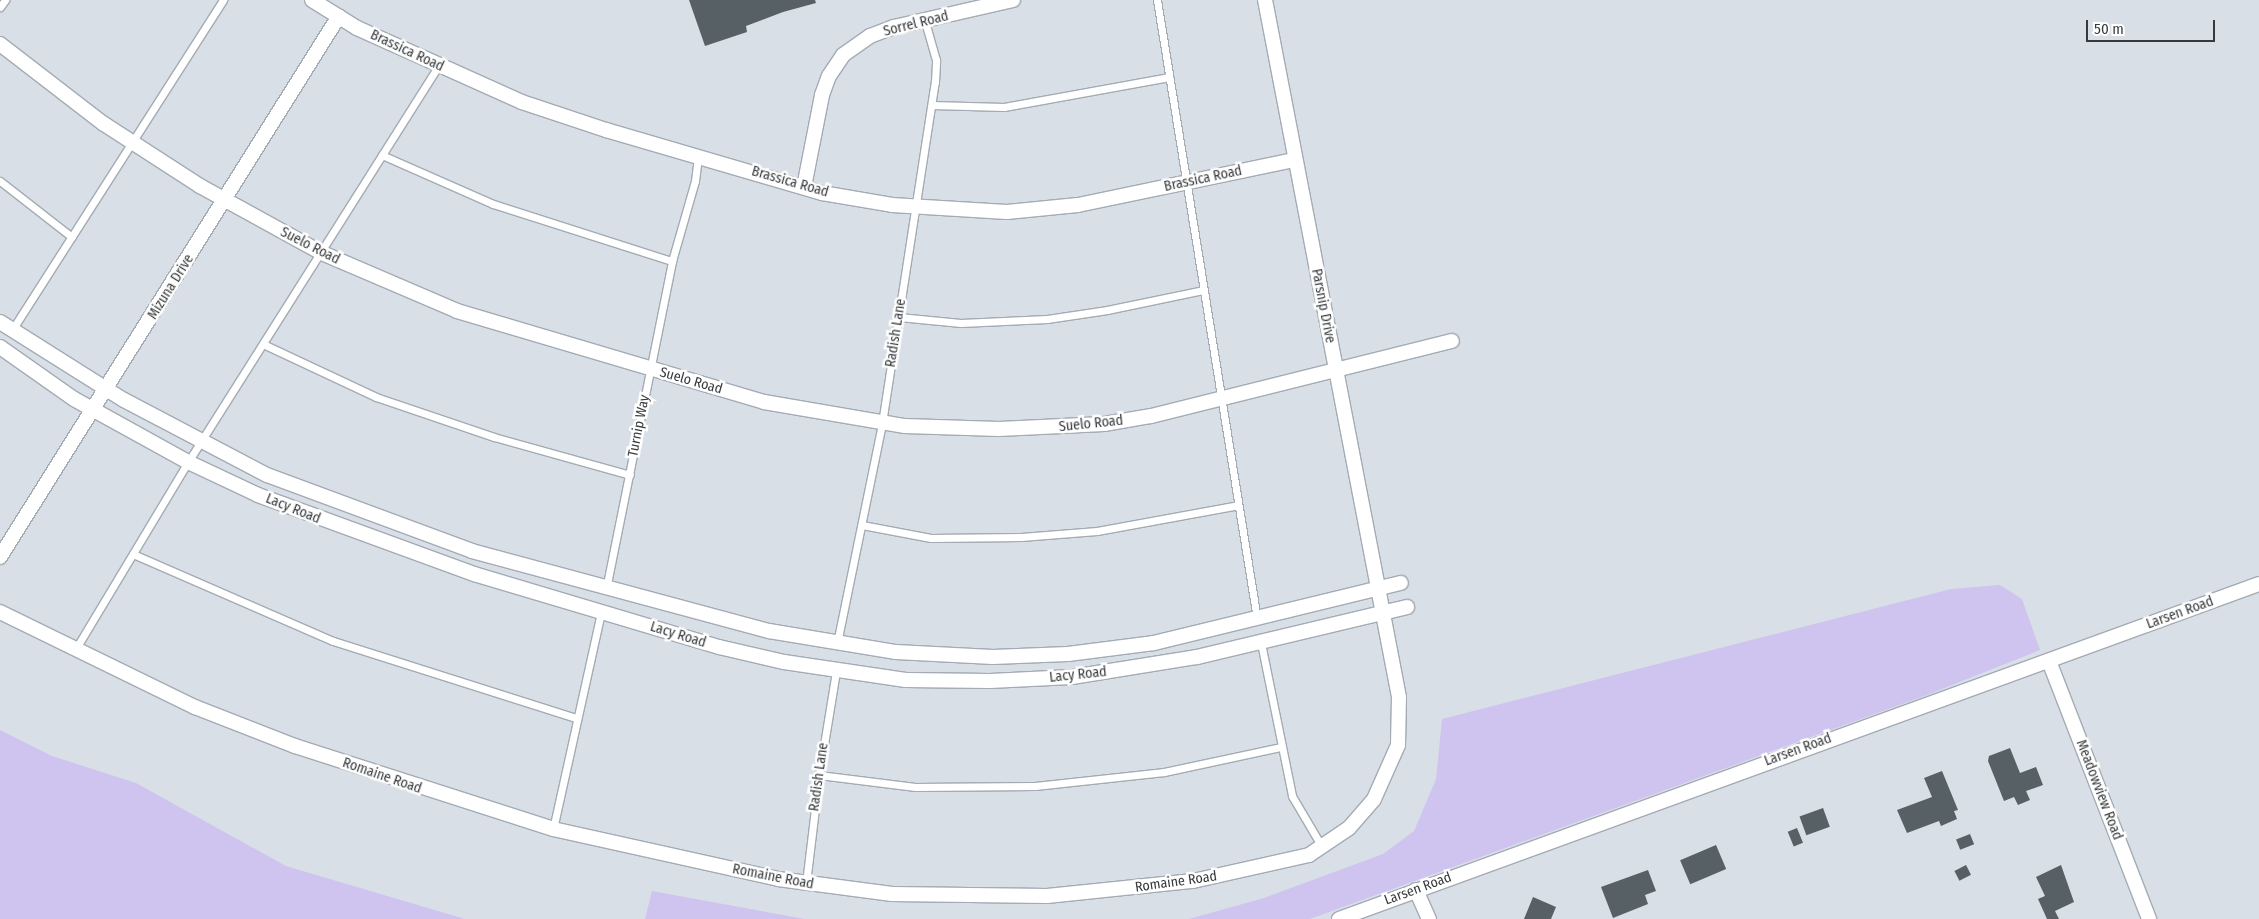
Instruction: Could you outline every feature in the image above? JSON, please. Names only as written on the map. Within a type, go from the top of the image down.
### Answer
[{"type":"street","name":"Brassica Road","points":[[312,0],[339,16],[438,66],[522,102],[606,130],[804,187],[858,200],[917,208],[1014,211],[1078,205],[1294,160]]},
{"type":"street","name":"Sorrel Road","points":[[804,187],[822,95],[828,76],[843,55],[870,36],[894,27],[925,22],[1013,0]]},
{"type":"street","name":"Parsnip Drive","points":[[1265,0],[1294,160],[1382,612]]},
{"type":"street","name":"Mizuna Drive","points":[[0,557],[339,16]]},
{"type":"street","name":"Suelo Road","points":[[0,44],[131,141],[225,200],[322,253],[457,311],[764,402],[882,423],[952,429],[1057,428],[1151,416],[1452,341]]},
{"type":"street","name":"Lacy Road","points":[[0,322],[106,389],[201,442],[267,475],[344,505],[472,551],[606,589],[744,626],[836,644],[925,654],[1046,655],[1154,643],[1401,583]]},
{"type":"street","name":"Lacy Road","points":[[0,348],[93,409],[188,462],[258,495],[329,524],[474,574],[719,648],[836,670],[916,680],[1055,678],[1146,666],[1261,643],[1407,607]]},
{"type":"street","name":"Larsen Road","points":[[1339,919],[2259,584]]},
{"type":"street","name":"Romaine Road","points":[[0,612],[74,651],[195,707],[295,746],[553,829],[806,884],[942,897],[1057,895],[1142,888],[1229,874],[1292,860],[1322,848],[1362,816],[1382,783],[1398,745],[1400,697],[1382,612]]},
{"type":"street","name":"Meadowview Road","points":[[2049,660],[2149,919]]},
{"type":"street","points":[[1416,890],[1429,919]]},
{"type":"lane","points":[[0,7],[5,0]]},
{"type":"lane","points":[[12,330],[131,141],[223,0]]},
{"type":"lane","points":[[1157,0],[1257,619]]},
{"type":"lane","name":"Radish Lane","points":[[836,644],[882,423],[932,105],[936,60],[925,22]]},
{"type":"lane","points":[[74,651],[188,462],[322,253],[438,66]]},
{"type":"lane","points":[[932,105],[1004,107],[1169,77]]},
{"type":"lane","points":[[382,155],[493,204],[672,261]]},
{"type":"lane","name":"Turnip Way","points":[[606,589],[672,261],[696,176],[698,155]]},
{"type":"lane","points":[[0,181],[72,237]]},
{"type":"lane","points":[[899,317],[961,323],[1047,319],[1107,310],[1204,290]]},
{"type":"lane","points":[[262,344],[376,397],[494,437],[630,475]]},
{"type":"lane","points":[[862,525],[931,538],[1020,537],[1097,532],[1238,505]]},
{"type":"lane","points":[[132,554],[333,641],[576,718]]},
{"type":"lane","points":[[553,829],[576,718],[601,612]]},
{"type":"lane","points":[[1261,643],[1281,747],[1295,803],[1322,848]]},
{"type":"lane","name":"Radish Lane","points":[[806,884],[818,775],[836,670]]},
{"type":"lane","points":[[818,775],[915,787],[1035,786],[1156,773],[1281,747]]},
{"type":"shaded area","points":[[2000,585],[2022,599],[2040,650],[1927,695],[1310,919],[1189,919],[1264,898],[1383,854],[1414,831],[1436,779],[1442,719],[1951,589]]},
{"type":"shaded area","points":[[0,730],[52,756],[136,783],[286,866],[465,919],[0,919]]},
{"type":"shaded area","points":[[652,891],[805,919],[645,919]]},
{"type":"building","points":[[689,0],[815,0],[816,3],[783,12],[746,26],[747,32],[705,46]]},
{"type":"building","points":[[2010,748],[2020,773],[2036,767],[2043,785],[2026,791],[2030,800],[2018,805],[2014,797],[2004,801],[1988,761],[1989,756]]},
{"type":"building","points":[[1942,771],[1958,810],[1954,811],[1957,819],[1941,826],[1939,821],[1907,833],[1897,810],[1932,797],[1924,778]]},
{"type":"building","points":[[1823,808],[1830,827],[1806,835],[1800,817]]},
{"type":"building","points":[[1797,828],[1803,843],[1794,847],[1788,832]]},
{"type":"building","points":[[1970,834],[1974,844],[1960,850],[1956,840]]},
{"type":"building","points":[[1716,845],[1726,869],[1690,884],[1680,860]]},
{"type":"building","points":[[1966,865],[1971,875],[1959,881],[1954,871]]},
{"type":"building","points":[[2061,865],[2074,902],[2055,911],[2059,919],[2047,919],[2038,899],[2045,896],[2036,877]]},
{"type":"building","points":[[1648,870],[1656,891],[1645,895],[1648,904],[1613,918],[1601,887]]},
{"type":"building","points":[[1533,897],[1556,907],[1551,919],[1524,919]]}]
